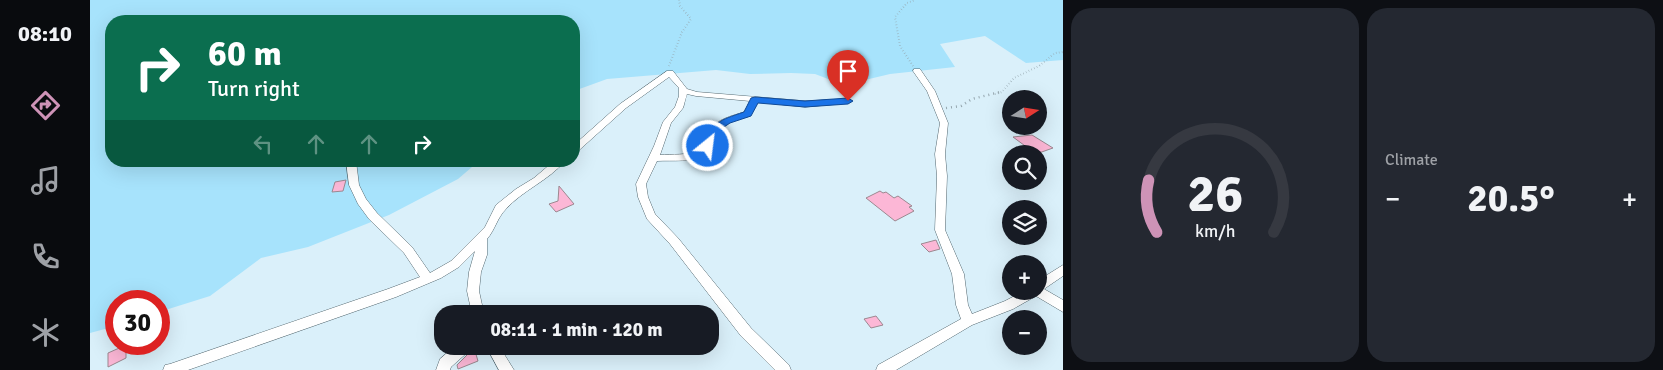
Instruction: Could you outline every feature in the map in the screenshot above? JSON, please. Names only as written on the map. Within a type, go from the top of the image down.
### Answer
[{"type":"street","points":[[918,71],[939,108],[944,123],[940,154],[942,176],[940,230],[958,274],[962,305],[968,321]]},
{"type":"street","points":[[580,145],[623,106],[670,73],[678,80],[683,90],[679,108],[668,122],[640,184],[643,197],[651,216],[674,241],[746,332],[784,370]]},
{"type":"street","points":[[683,90],[696,94],[805,104],[848,101]]},
{"type":"street","points":[[652,158],[675,157],[702,152],[708,146],[716,128],[726,121],[747,114],[755,100]]},
{"type":"street","points":[[352,167],[354,184],[363,204],[385,229],[401,242],[416,259],[427,279]]},
{"type":"street","points":[[170,370],[191,367],[427,279],[455,264],[489,230],[500,208],[520,190],[538,180],[553,167]]},
{"type":"street","points":[[476,305],[473,290],[475,272],[481,256],[481,238]]},
{"type":"street","points":[[1047,281],[1063,270]]},
{"type":"street","points":[[1047,298],[1063,307]]},
{"type":"street","points":[[883,370],[968,321],[1019,300]]},
{"type":"street","points":[[443,370],[445,363],[454,355]]},
{"type":"street","points":[[496,355],[507,370]]},
{"type":"path","points":[[670,73],[668,67],[682,32],[691,19],[680,6],[679,0]]},
{"type":"path","points":[[915,0],[907,3],[895,17],[900,46],[918,71]]},
{"type":"path","points":[[939,108],[961,106],[972,99],[1002,92],[1014,78],[1039,66],[1055,53],[1063,52]]},
{"type":"shaded area","points":[[90,0],[1063,0],[1063,60],[1026,63],[985,36],[940,44],[955,67],[890,74],[844,85],[815,74],[750,74],[716,70],[607,79],[580,89],[580,15],[105,15],[105,167],[472,167],[458,179],[389,215],[308,247],[261,258],[210,296],[170,309],[170,290],[105,290],[105,329],[90,333]]},
{"type":"building","points":[[1032,135],[1053,148],[1047,150],[1047,145],[1024,145],[1013,137]]},
{"type":"building","points":[[346,180],[343,191],[332,192],[335,182]]},
{"type":"building","points":[[559,186],[574,204],[556,212],[549,204],[558,201]]},
{"type":"building","points":[[880,191],[886,192],[894,198],[898,196],[912,206],[909,207],[914,211],[895,221],[866,198]]},
{"type":"building","points":[[936,240],[940,249],[929,252],[921,244]]},
{"type":"building","points":[[876,316],[883,325],[871,328],[864,319]]},
{"type":"building","points":[[108,355],[126,355],[126,358],[108,367]]},
{"type":"building","points":[[467,355],[476,355],[478,361],[458,369],[457,365]]},
{"type":"route","points":[[708,146],[716,128],[726,121],[747,114],[755,100],[805,104],[848,101]]}]
